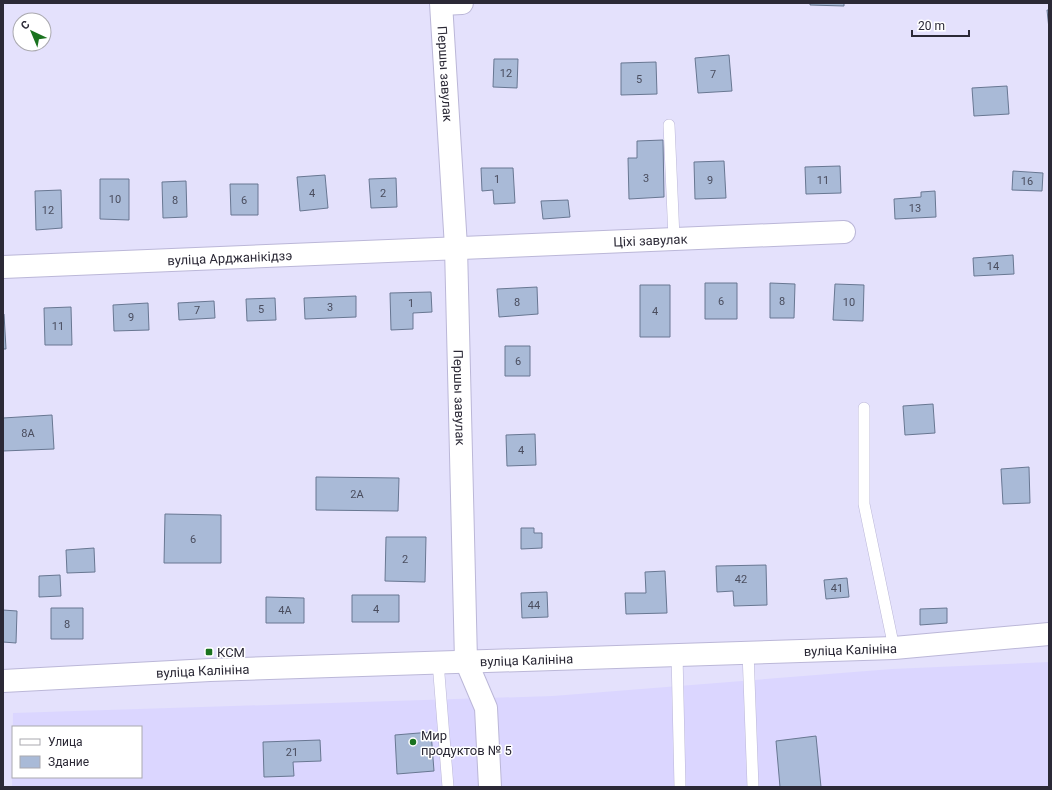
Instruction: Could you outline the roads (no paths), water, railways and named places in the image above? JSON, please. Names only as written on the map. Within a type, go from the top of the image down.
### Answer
[{"type":"street","name":"Першы завулак","points":[[448,3],[456,247],[466,661],[486,708],[490,787]]},
{"type":"street","name":"Ціхі завулак","points":[[456,247],[844,232]]},
{"type":"street","name":"вуліца Арджанікідзэ","points":[[3,267],[456,247]]},
{"type":"street","name":"вуліца Калініна","points":[[3,681],[210,670],[894,648],[1049,634]]},
{"type":"lane","points":[[669,125],[674,238]]},
{"type":"lane","points":[[864,408],[864,504],[894,648]]},
{"type":"lane","points":[[748,652],[754,787]]},
{"type":"lane","points":[[677,654],[680,787]]},
{"type":"lane","points":[[438,662],[448,787]]},
{"type":"place","name":"КСМ","points":[[209,652]]},
{"type":"place","name":"Мир продуктов № 5","points":[[413,742]]}]
